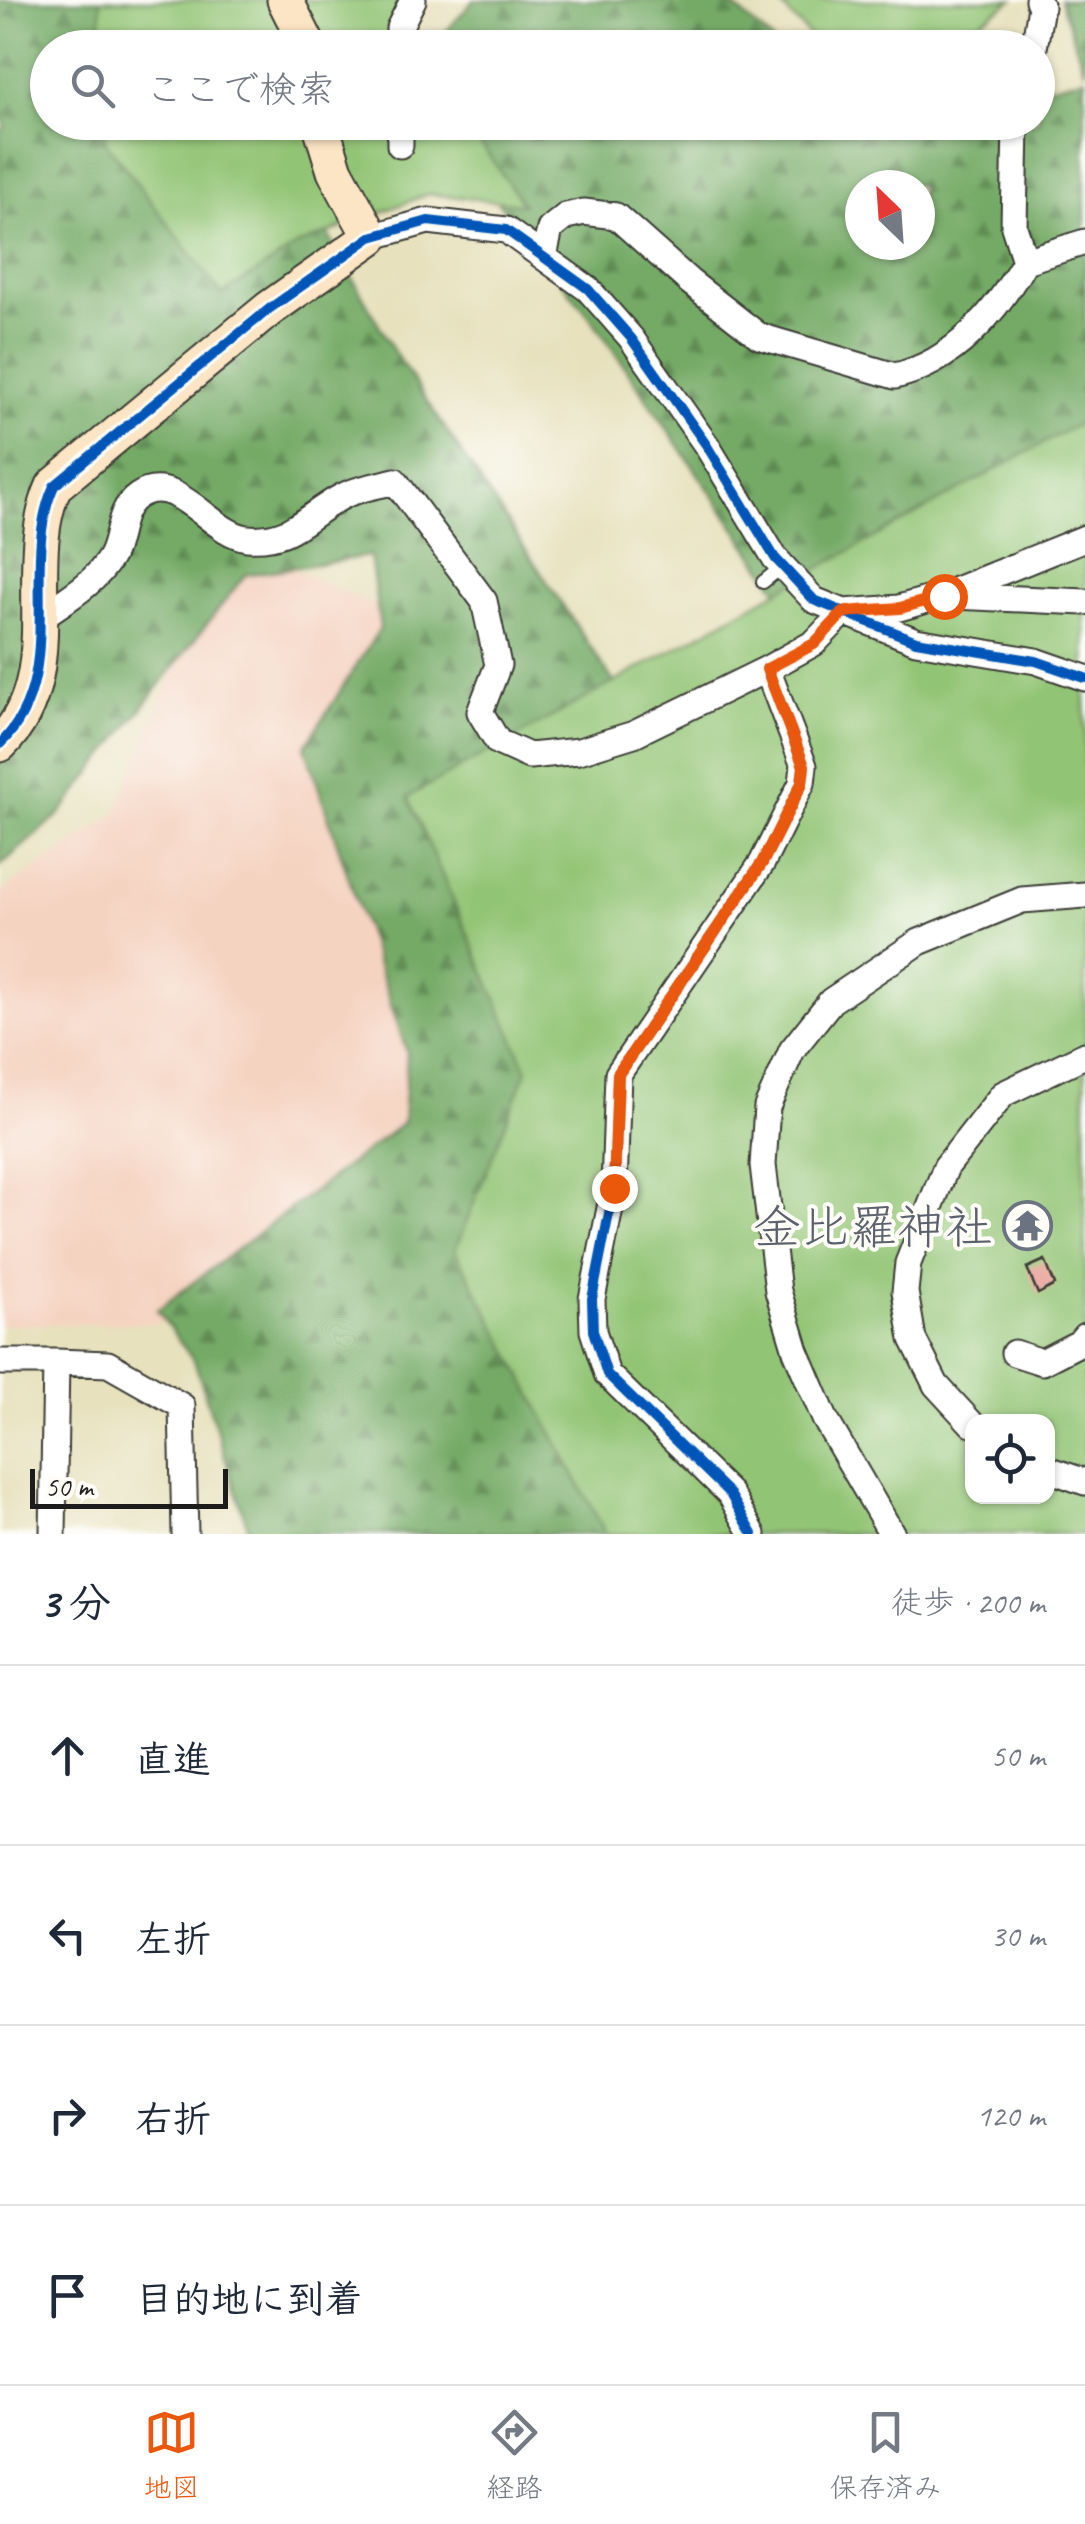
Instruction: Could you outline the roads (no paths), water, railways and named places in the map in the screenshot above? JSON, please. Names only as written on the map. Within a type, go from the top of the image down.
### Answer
[{"type":"street","points":[[285,0],[300,30]]},
{"type":"street","points":[[399,30],[413,0]]},
{"type":"street","points":[[1037,30],[1041,7],[1038,0]]},
{"type":"street","points":[[326,140],[335,171],[371,237]]},
{"type":"street","points":[[1016,140],[1014,227],[1025,261]]},
{"type":"street","points":[[544,257],[550,229],[566,216],[584,212],[616,216],[759,336],[895,376],[946,356],[1006,293],[1025,261],[1085,242]]},
{"type":"street","points":[[0,744],[8,737],[31,693],[39,655],[43,509],[54,486],[269,309],[371,237],[428,221],[506,230],[588,288],[631,338],[707,446],[773,574],[814,600],[916,640],[1036,661],[1085,678]]},
{"type":"street","points":[[40,618],[95,576],[111,556],[125,508],[153,489],[171,493],[242,538],[279,538],[345,495],[395,481],[484,601],[498,665],[480,712],[498,742],[529,756],[580,752],[634,734],[814,644],[844,612],[900,608],[944,596],[1085,538]]},
{"type":"street","points":[[944,596],[1085,602]]},
{"type":"street","points":[[753,1534],[730,1494],[607,1374],[593,1331],[592,1299],[614,1188],[618,1074],[762,863],[802,783],[804,766],[767,669]]},
{"type":"street","points":[[892,1534],[825,1419],[796,1351],[778,1291],[763,1165],[768,1107],[792,1050],[831,1001],[919,942],[1022,900],[1085,895]]},
{"type":"street","points":[[965,1417],[936,1386],[913,1339],[905,1292],[908,1263],[946,1167],[1003,1094],[1085,1056]]},
{"type":"street","points":[[1014,1353],[1042,1362],[1085,1336]]},
{"type":"street","points":[[0,1362],[108,1364],[182,1406],[185,1534]]},
{"type":"street","points":[[53,1534],[56,1362]]},
{"type":"street","points":[[1055,1471],[1085,1482]]},
{"type":"place","name":"金比羅神社","points":[[1028,1226]]}]
